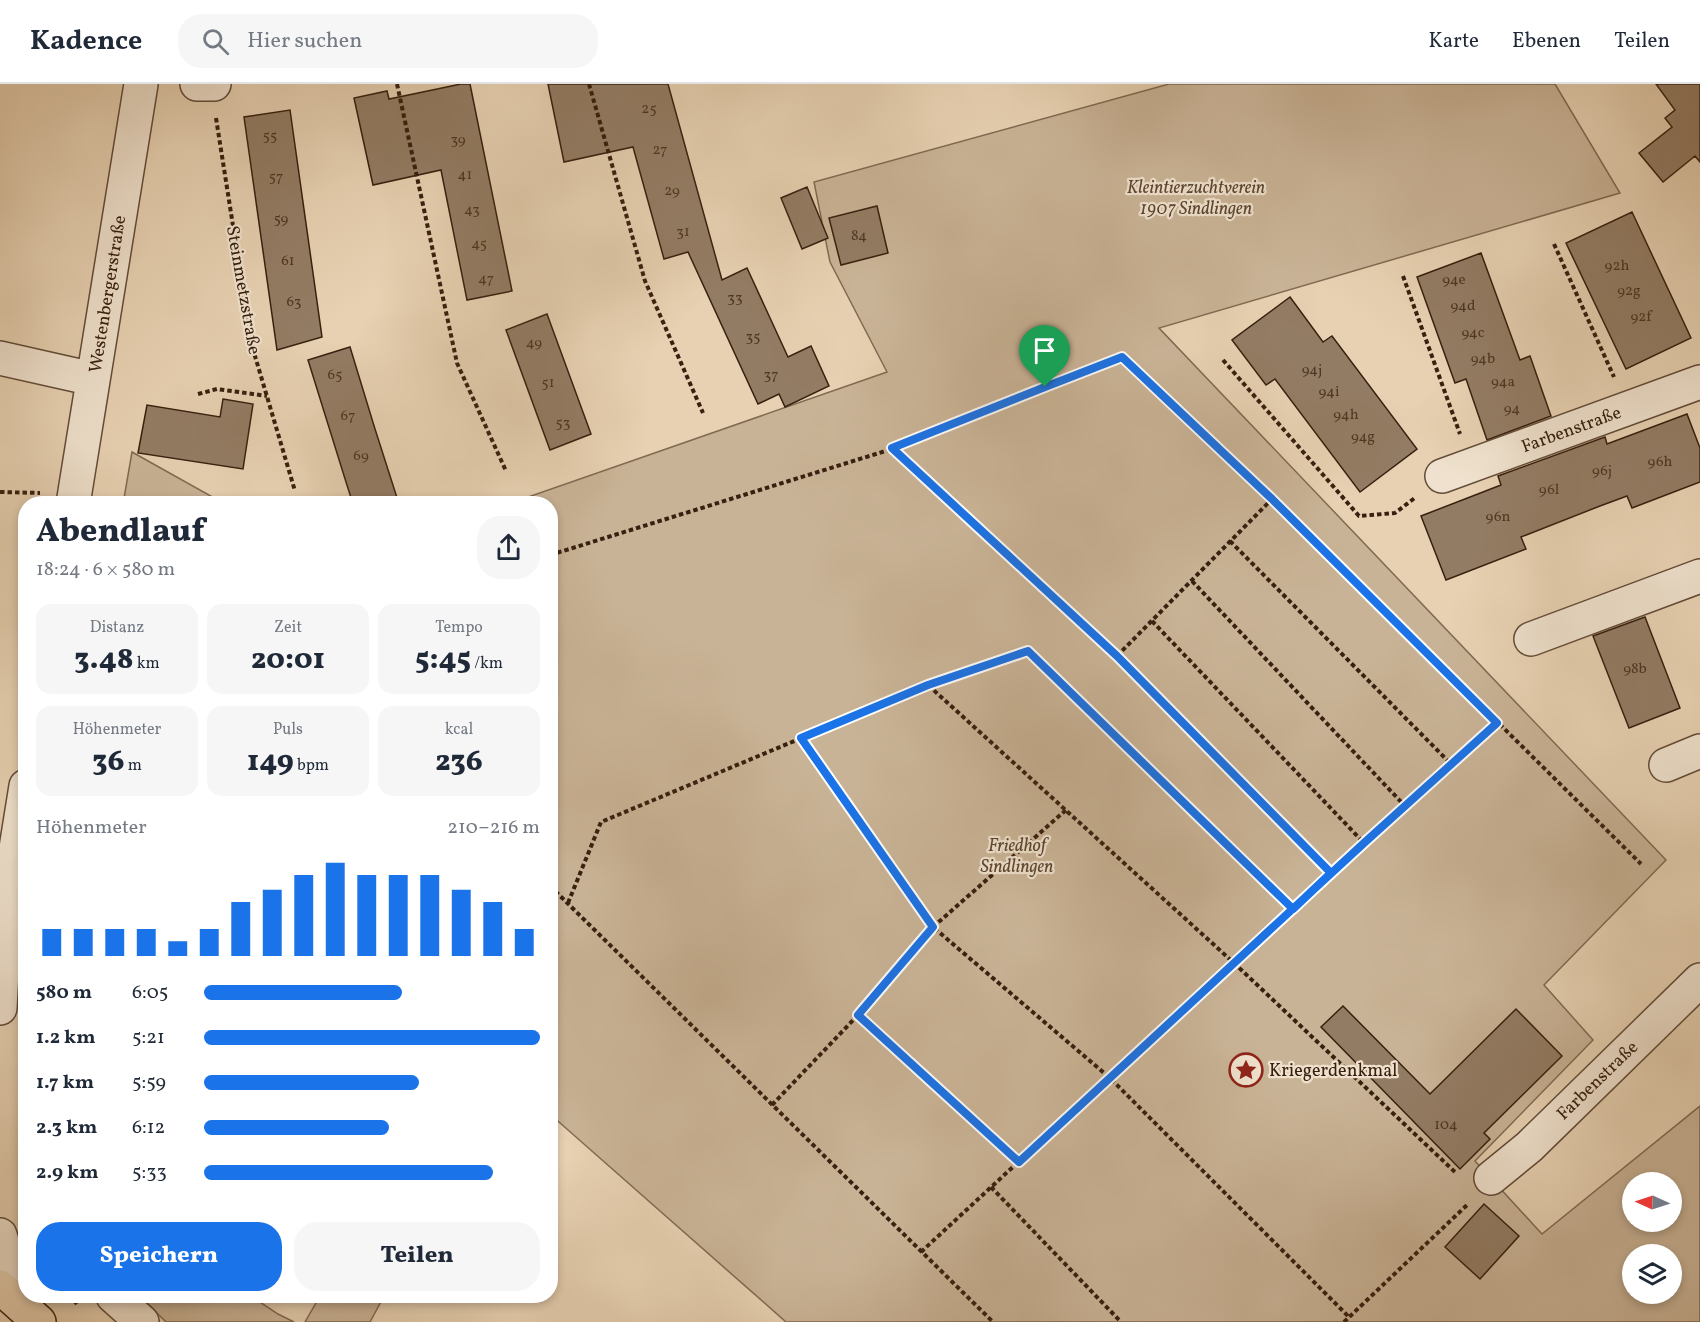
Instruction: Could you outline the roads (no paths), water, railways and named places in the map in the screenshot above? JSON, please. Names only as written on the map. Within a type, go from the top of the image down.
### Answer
[{"type":"street","name":"Westenbergerstraße","points":[[74,496],[141,84]]},
{"type":"street","points":[[197,84],[213,84]]},
{"type":"street","points":[[0,358],[93,380]]},
{"type":"street","name":"Farbenstraße","points":[[1457,471],[1700,382]]},
{"type":"street","points":[[1530,639],[1700,576]]},
{"type":"street","points":[[1666,765],[1700,751]]},
{"type":"street","points":[[0,1008],[2,925],[18,835]]},
{"type":"street","name":"Farbenstraße","points":[[1484,1186],[1529,1148],[1700,980]]},
{"type":"street","points":[[0,1235],[18,1298]]},
{"type":"street","points":[[121,1303],[142,1322]]},
{"type":"place","name":"Kriegerdenkmal","points":[[1246,1070]]},
{"type":"park label","name":"Kleintierzuchtverein 1907 Sindlingen","points":[[1196,197]]},
{"type":"park label","name":"Friedhof Sindlingen","points":[[1017,855]]}]
